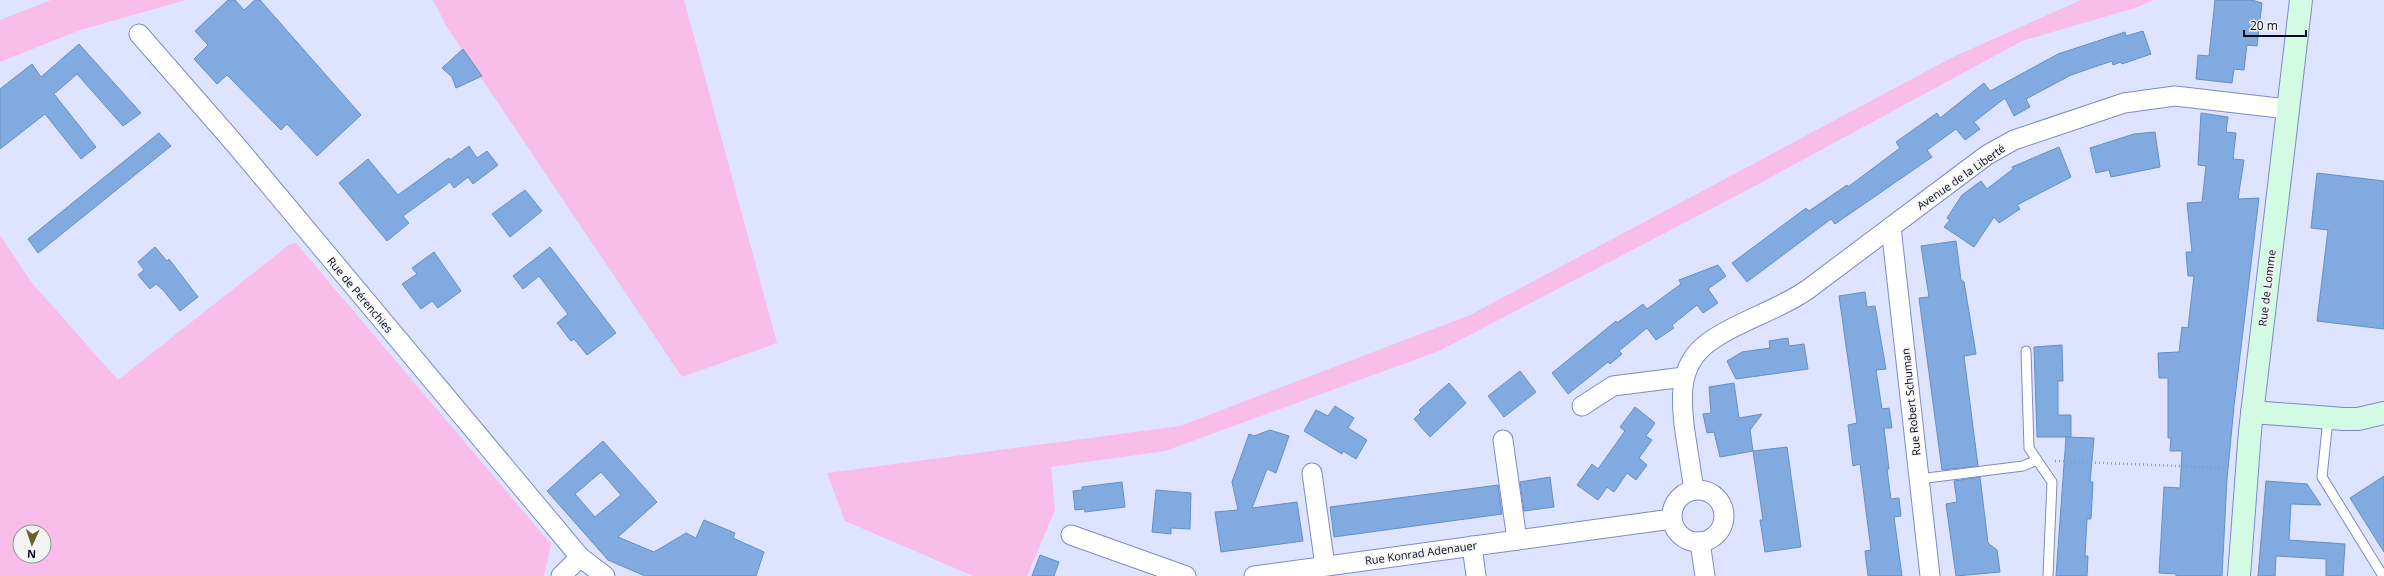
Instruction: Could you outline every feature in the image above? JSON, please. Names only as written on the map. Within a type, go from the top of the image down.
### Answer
[{"type":"main road","name":"Rue de Lomme","points":[[2239,576],[2246,468],[2252,412],[2301,0]]},
{"type":"main road","points":[[2252,412],[2328,419],[2358,419],[2384,413]]},
{"type":"street","name":"Rue de Pérenchies","points":[[139,34],[235,144],[580,558],[605,576]]},
{"type":"street","name":"Avenue de la Liberté","points":[[1694,490],[1682,407],[1684,377],[1690,361],[1710,341],[1791,301],[2001,147],[2014,140],[2124,103],[2175,96],[2288,109]]},
{"type":"street","name":"Rue Robert Schuman","points":[[1891,227],[1930,576]]},
{"type":"street","points":[[1582,406],[1617,385],[1684,377]]},
{"type":"street","points":[[1503,440],[1517,540]]},
{"type":"street","points":[[1312,473],[1317,570]]},
{"type":"street","points":[[1694,490],[1708,492],[1720,502],[1724,516],[1720,531],[1714,536],[1700,542],[1687,540],[1681,537],[1672,519],[1672,511],[1679,497],[1694,490]]},
{"type":"street","name":"Rue Konrad Adenauer","points":[[1254,576],[1317,570],[1472,546],[1672,519]]},
{"type":"street","points":[[1071,535],[1186,576]]},
{"type":"street","points":[[1700,542],[1705,576]]},
{"type":"street","points":[[1472,546],[1476,576]]},
{"type":"street","points":[[562,576],[580,558]]},
{"type":"lane","points":[[2026,351],[2029,448],[2052,482],[2048,576]]},
{"type":"lane","points":[[2328,419],[2322,478],[2383,576]]},
{"type":"lane","points":[[1919,479],[2023,466],[2037,460]]},
{"type":"path","points":[[2037,460],[2246,468]]},
{"type":"shaded area","points":[[51,0],[186,0],[80,30],[0,62],[0,20]]},
{"type":"shaded area","points":[[433,0],[684,0],[777,343],[682,377],[447,27]]},
{"type":"shaded area","points":[[2081,0],[2154,0],[2135,8],[2022,41],[1751,188],[1439,351],[1165,451],[1051,467],[1055,510],[1027,576],[973,576],[845,521],[827,473],[1180,426],[1470,315],[1953,57]]},
{"type":"shaded area","points":[[0,235],[32,283],[118,380],[290,244],[296,243],[551,544],[544,576],[0,576]]},
{"type":"building","points":[[228,0],[235,0],[244,10],[255,0],[260,0],[361,115],[317,156],[287,124],[281,130],[227,75],[217,84],[194,59],[208,45],[195,31]]},
{"type":"building","points":[[2215,0],[2252,0],[2262,3],[2257,46],[2247,45],[2244,70],[2234,69],[2232,83],[2196,79],[2198,55],[2209,56]]},
{"type":"building","points":[[2143,31],[2151,54],[2122,64],[2121,62],[2113,65],[2112,61],[2071,75],[2026,99],[2030,107],[2014,116],[2005,98],[1974,122],[1980,129],[1965,140],[1956,129],[1927,150],[1932,157],[1835,224],[1831,219],[1747,282],[1732,263],[1806,208],[1809,211],[1847,185],[1848,187],[1900,148],[1896,142],[1937,113],[1940,118],[1984,83],[1990,91],[2058,54],[2125,32],[2126,36]]},
{"type":"building","points":[[79,44],[141,113],[123,126],[77,74],[54,94],[96,147],[81,159],[45,114],[0,149],[0,89],[32,64],[41,77]]},
{"type":"building","points":[[463,49],[482,76],[456,88],[452,77],[442,68]]},
{"type":"building","points":[[2201,113],[2228,117],[2226,132],[2236,133],[2233,159],[2244,160],[2238,199],[2259,198],[2234,406],[2227,479],[2222,576],[2176,576],[2176,574],[2159,573],[2164,487],[2180,488],[2182,451],[2170,451],[2171,438],[2168,438],[2168,378],[2159,378],[2158,353],[2179,352],[2182,327],[2188,328],[2194,276],[2188,276],[2186,252],[2192,252],[2187,203],[2202,202],[2206,166],[2198,165]]},
{"type":"building","points":[[2155,132],[2160,167],[2111,177],[2109,170],[2096,173],[2090,148],[2134,134]]},
{"type":"building","points":[[159,133],[171,146],[38,253],[28,239]]},
{"type":"building","points":[[469,146],[477,158],[487,151],[498,165],[473,184],[468,177],[454,188],[450,182],[403,216],[409,223],[387,241],[339,183],[368,159],[398,195],[449,158],[450,160]]},
{"type":"building","points":[[2059,147],[2071,177],[2017,205],[2020,209],[1999,223],[1994,217],[1974,247],[1944,227],[1950,220],[1947,218],[1962,195],[1981,181],[1987,189],[2013,169],[2012,167]]},
{"type":"building","points":[[2317,173],[2384,181],[2384,329],[2317,321],[2328,230],[2311,228]]},
{"type":"building","points":[[525,190],[542,211],[510,237],[492,214]]},
{"type":"building","points":[[1956,241],[1961,280],[1964,282],[1976,354],[1964,356],[1978,466],[1942,470],[1919,298],[1929,297],[1921,246]]},
{"type":"building","points":[[155,247],[167,261],[169,259],[198,297],[180,311],[163,290],[156,284],[150,289],[138,275],[144,270],[138,262]]},
{"type":"building","points":[[550,247],[616,333],[587,355],[574,339],[571,341],[557,323],[568,314],[539,276],[523,289],[513,276]]},
{"type":"building","points":[[434,252],[461,291],[438,308],[432,301],[421,309],[402,284],[417,274],[412,268]]},
{"type":"building","points":[[1718,265],[1726,276],[1708,289],[1718,303],[1703,313],[1697,305],[1672,325],[1674,328],[1656,340],[1647,328],[1619,351],[1622,354],[1610,364],[1608,362],[1568,394],[1552,373],[1616,321],[1617,323],[1643,304],[1647,309],[1681,284],[1679,280]]},
{"type":"building","points":[[1865,292],[1867,307],[1875,306],[1886,369],[1876,370],[1882,409],[1889,408],[1892,428],[1884,428],[1891,499],[1899,498],[1901,516],[1894,517],[1902,576],[1868,576],[1865,551],[1871,550],[1860,464],[1853,466],[1848,425],[1857,423],[1839,296]]},
{"type":"building","points":[[1788,338],[1789,346],[1804,344],[1808,369],[1736,379],[1727,361],[1742,352],[1770,348],[1769,341]]},
{"type":"building","points":[[2062,345],[2063,381],[2058,381],[2058,415],[2071,415],[2071,437],[2037,437],[2034,347]]},
{"type":"building","points":[[1520,371],[1536,392],[1504,417],[1488,396]]},
{"type":"building","points":[[1449,383],[1466,403],[1430,437],[1414,419],[1421,412],[1419,410]]},
{"type":"building","points":[[1734,383],[1739,418],[1762,414],[1750,430],[1753,451],[1720,457],[1714,432],[1707,433],[1703,414],[1711,413],[1709,387]]},
{"type":"building","points":[[1335,406],[1354,418],[1348,428],[1367,440],[1356,459],[1343,451],[1342,454],[1304,431],[1316,410],[1328,416]]},
{"type":"building","points":[[1635,407],[1655,423],[1646,436],[1652,440],[1639,458],[1647,465],[1636,480],[1627,473],[1614,492],[1607,487],[1598,500],[1577,485],[1592,464],[1598,469],[1625,431],[1620,427]]},
{"type":"building","points":[[1270,430],[1289,436],[1276,473],[1267,469],[1252,508],[1297,502],[1303,541],[1221,552],[1215,512],[1238,510],[1232,482],[1249,434],[1254,436]]},
{"type":"building","points":[[2066,437],[2094,438],[2090,482],[2093,482],[2091,519],[2087,519],[2085,556],[2088,556],[2087,576],[2056,576]]},
{"type":"building","points":[[603,441],[657,502],[618,537],[654,552],[686,533],[696,538],[704,520],[735,533],[733,538],[764,552],[756,576],[645,576],[608,560],[547,491]],"holes":[[[601,472],[621,495],[595,517],[575,494]]]},
{"type":"building","points":[[1787,447],[1801,547],[1765,552],[1760,520],[1763,520],[1753,451]]},
{"type":"building","points":[[2384,476],[2384,552],[2350,498]]},
{"type":"building","points":[[1550,477],[1554,507],[1524,511],[1520,482]]},
{"type":"building","points":[[1980,477],[1988,543],[1997,550],[2000,572],[1956,576],[1946,504],[1957,502],[1954,481]]},
{"type":"building","points":[[2266,481],[2307,484],[2321,505],[2291,504],[2289,540],[2345,544],[2343,576],[2326,576],[2326,559],[2276,556],[2275,576],[2258,576]]},
{"type":"building","points":[[1122,482],[1125,507],[1085,512],[1084,509],[1075,510],[1073,491],[1082,490],[1082,487]]},
{"type":"building","points":[[1498,485],[1502,514],[1334,537],[1330,507]]},
{"type":"building","points":[[1156,490],[1191,493],[1190,529],[1171,528],[1171,534],[1152,532]]},
{"type":"building","points":[[1040,555],[1059,562],[1054,576],[1032,576]]}]
